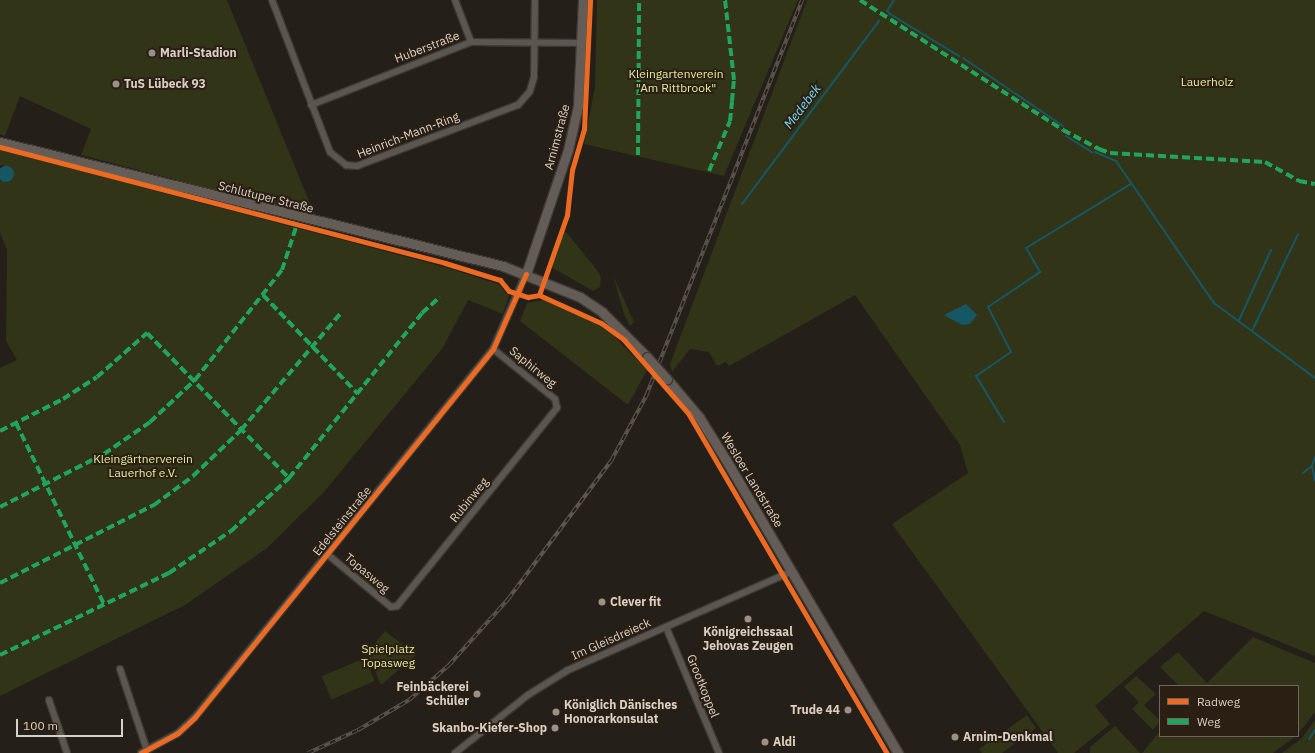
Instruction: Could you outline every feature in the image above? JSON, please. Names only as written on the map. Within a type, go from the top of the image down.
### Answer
[{"type":"main road","name":"Arnimstraße","points":[[526,274],[568,150],[578,106],[583,0]]},
{"type":"main road","name":"Schlutuper Straße","points":[[0,142],[526,274]]},
{"type":"main road","name":"Wesloer Landstraße","points":[[526,274],[575,295],[602,312],[647,357],[699,417],[792,571],[898,753]]},
{"type":"street","name":"Heinrich-Mann-Ring","points":[[272,0],[330,152],[346,165],[357,166],[518,105],[530,91],[534,77],[535,0]]},
{"type":"street","points":[[455,0],[471,42]]},
{"type":"street","name":"Huberstraße","points":[[311,105],[471,42],[582,43]]},
{"type":"street","name":"Edelsteinstraße","points":[[141,753],[178,733],[195,717],[494,349],[526,274]]},
{"type":"street","name":"Saphirweg","points":[[494,349],[557,403]]},
{"type":"street","name":"Rubinweg","points":[[394,608],[557,408],[557,403]]},
{"type":"street","name":"Topasweg","points":[[327,554],[394,608]]},
{"type":"street","name":"Im Gleisdreieck","points":[[455,753],[542,685],[582,662],[666,627],[792,571]]},
{"type":"street","name":"Grootkoppel","points":[[666,627],[719,753]]},
{"type":"street","points":[[120,669],[147,750]]},
{"type":"street","points":[[49,700],[67,753]]},
{"type":"green space","name":"TuS Lübeck 93","points":[[0,0],[227,0],[315,216],[81,155],[91,129],[20,96],[5,136],[0,134]]},
{"type":"green space","name":"Kleingartenverein \"Am Rittbrook\"","points":[[597,0],[798,0],[724,176],[584,144],[595,87]]},
{"type":"green space","name":"Lauerholz","points":[[807,0],[1315,0],[1315,656],[1204,611],[1095,706],[1110,724],[1074,753],[1058,753],[892,524],[968,473],[960,445],[855,295],[729,366],[726,362],[717,366],[709,352],[690,349],[672,372],[670,364]]},
{"type":"green space","name":"Kleingärtnerverein Lauerhof e.V.","points":[[0,150],[441,266],[498,284],[509,296],[503,314],[468,300],[442,349],[323,493],[267,548],[185,605],[0,696],[0,368],[17,360],[6,341],[7,250],[0,233],[0,182],[4,165],[0,165]]},
{"type":"green space","points":[[562,231],[567,233],[597,270],[601,277],[600,287],[593,291],[551,267]]},
{"type":"green space","points":[[613,275],[634,322],[630,326],[624,314]]},
{"type":"green space","points":[[543,300],[586,317],[613,335],[647,370],[628,405],[520,321],[527,303]]},
{"type":"green space","name":"Spielplatz Topasweg","points":[[385,631],[416,655],[381,685],[367,653]]},
{"type":"green space","points":[[1253,637],[1315,663],[1315,712],[1299,733],[1299,685],[1178,685],[1160,667],[1178,652],[1207,683]]},
{"type":"green space","points":[[365,658],[375,681],[332,699],[322,676]]},
{"type":"green space","points":[[1136,676],[1156,694],[1144,705],[1159,720],[1153,730],[1132,709],[1139,702],[1124,687]]},
{"type":"green space","points":[[1027,715],[1036,728],[1002,753],[982,753],[979,749]]},
{"type":"green space","points":[[1315,720],[1315,729],[1303,746],[1315,732],[1315,753],[1282,753],[1302,738]]},
{"type":"green space","points":[[1115,726],[1140,753],[1090,753],[1090,747]]},
{"type":"green space","points":[[1159,732],[1159,737],[1295,737],[1273,753],[1142,753]]},
{"type":"water","points":[[3,166],[9,166],[14,171],[14,177],[9,182],[3,182],[-1,178],[-1,170]]},
{"type":"water","points":[[966,304],[977,315],[970,324],[962,325],[944,315]]},
{"type":"waterway","points":[[894,0],[887,11],[890,14],[959,56]]},
{"type":"waterway","name":"Medebek","points":[[742,204],[879,21]]},
{"type":"waterway","points":[[963,58],[1063,126]]},
{"type":"waterway","points":[[1066,136],[1092,152]]},
{"type":"waterway","points":[[1095,152],[1116,161],[1214,303],[1315,378]]},
{"type":"waterway","points":[[1004,422],[976,376],[1011,352],[988,307],[1040,272],[1026,248],[1131,184]]},
{"type":"waterway","points":[[1252,331],[1298,234]]},
{"type":"waterway","points":[[1239,320],[1271,250]]},
{"type":"waterway","points":[[1315,457],[1312,466],[1315,481]]},
{"type":"waterway","points":[[1303,473],[1312,466]]},
{"type":"waterway","points":[[1309,739],[1315,730]]},
{"type":"railway","points":[[308,753],[358,730],[409,700],[449,665],[508,599],[611,461],[646,396],[802,0]]},
{"type":"marked path","points":[[638,155],[639,0]]},
{"type":"marked path","points":[[709,171],[730,121],[734,80],[725,0]]},
{"type":"marked path","points":[[860,0],[1063,130],[1099,149],[1110,153],[1265,162],[1299,181],[1315,184]]},
{"type":"marked path","points":[[0,507],[104,454],[150,422],[195,380],[282,270],[297,224]]},
{"type":"marked path","points":[[263,295],[358,394]]},
{"type":"marked path","points":[[0,655],[169,573],[231,531],[289,478],[422,313],[440,297]]},
{"type":"marked path","points":[[0,583],[154,505],[193,476],[241,430],[340,314]]},
{"type":"marked path","points":[[0,431],[63,399],[97,377],[147,333],[289,478]]},
{"type":"marked path","points":[[16,423],[105,606]]},
{"type":"cycle path","points":[[539,295],[567,215],[572,170],[584,129],[590,0]]},
{"type":"cycle path","points":[[0,147],[445,263],[500,280],[509,291],[528,297],[539,295],[601,323],[624,340],[688,413],[887,753]]},
{"type":"cycle path","points":[[141,753],[178,733],[195,717],[493,349],[526,274]]},
{"type":"place","name":"Marli-Stadion","points":[[152,53]]},
{"type":"place","name":"TuS Lübeck 93","points":[[116,84]]},
{"type":"place","name":"Clever fit","points":[[602,602]]},
{"type":"place","name":"Königreichssaal Jehovas Zeugen","points":[[748,619]]},
{"type":"place","name":"Feinbäckerei Schüler","points":[[477,694]]},
{"type":"place","name":"Trude 44","points":[[848,710]]},
{"type":"place","name":"Königlich Dänisches Honorarkonsulat","points":[[556,712]]},
{"type":"place","name":"Skanbo-Kiefer-Shop","points":[[555,728]]},
{"type":"place","name":"Arnim-Denkmal","points":[[955,737]]},
{"type":"place","name":"Aldi","points":[[765,742]]}]
